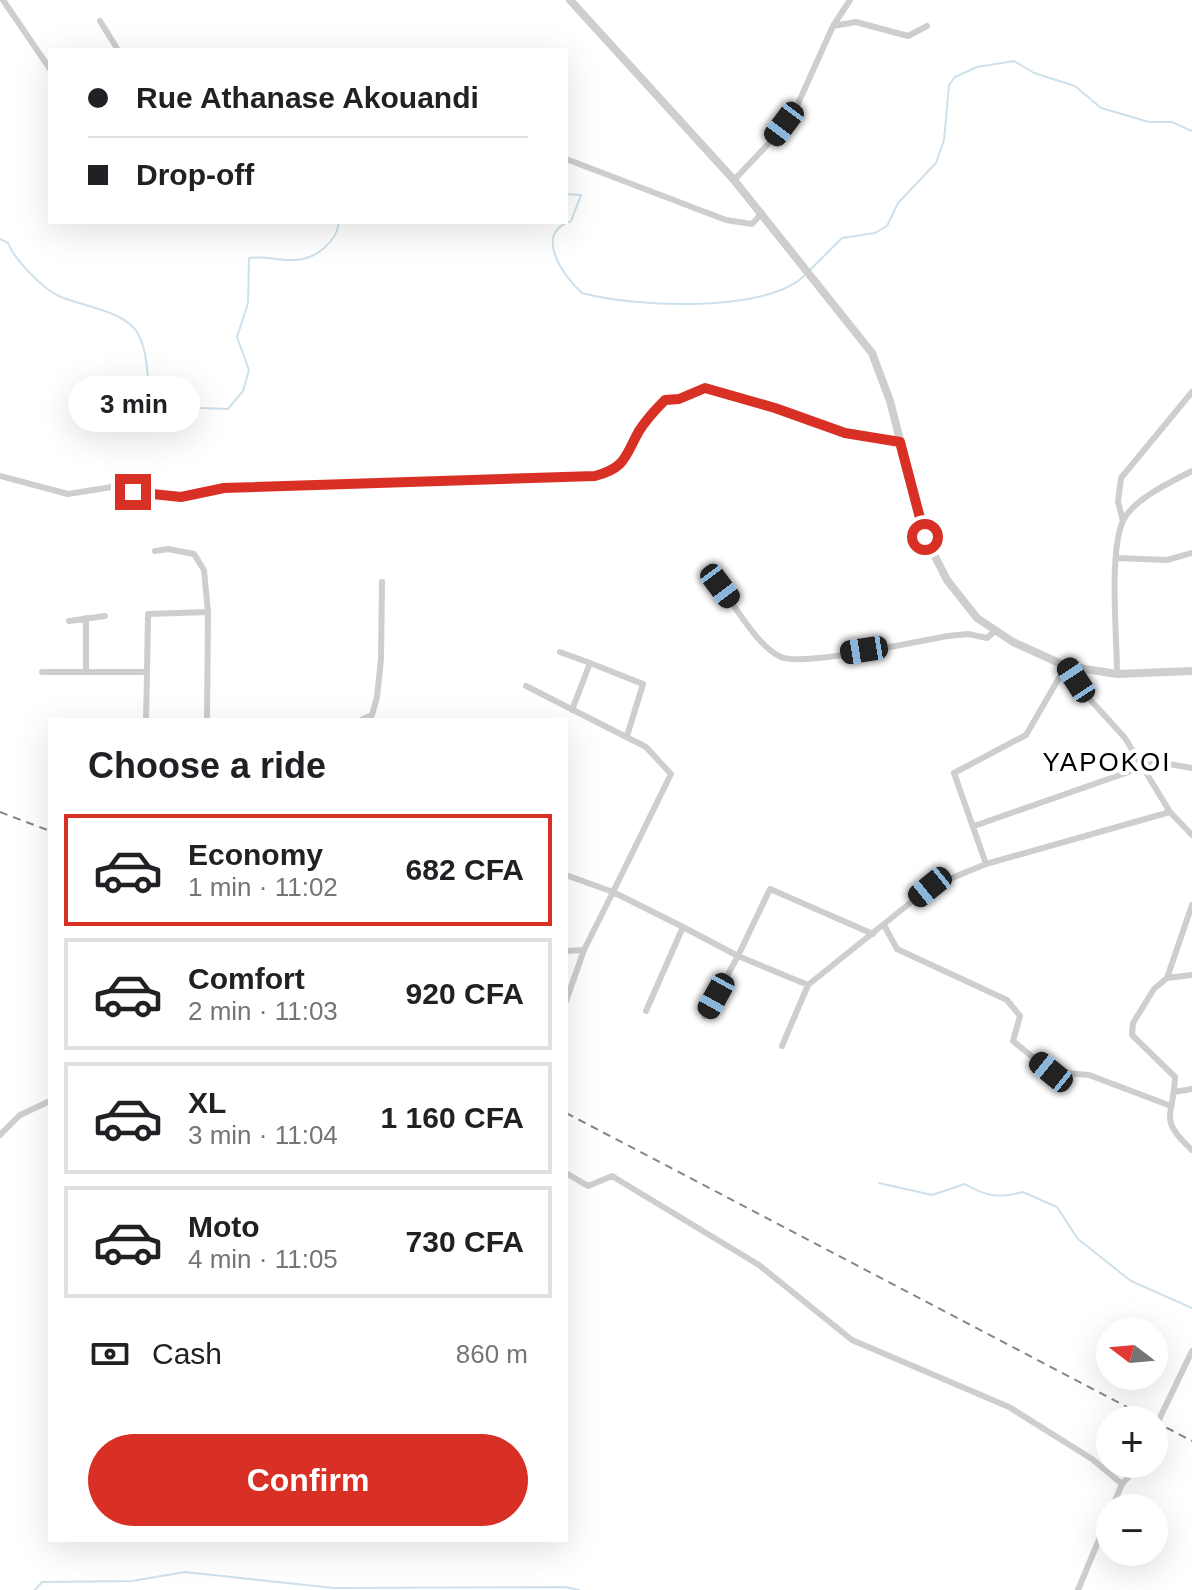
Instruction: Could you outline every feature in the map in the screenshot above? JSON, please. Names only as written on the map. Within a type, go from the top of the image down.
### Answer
[{"type":"street","points":[[3,0],[48,66]]},
{"type":"street","points":[[570,0],[734,180],[813,275],[872,353],[887,388],[925,537],[937,563],[961,600],[995,631],[1037,655],[1066,666],[1117,674],[1192,671]]},
{"type":"street","points":[[579,0],[579,11]]},
{"type":"street","points":[[734,180],[772,140],[796,108],[833,26],[850,0]]},
{"type":"street","points":[[100,21],[117,48]]},
{"type":"street","points":[[833,26],[856,22],[908,36],[927,26]]},
{"type":"street","points":[[568,160],[726,220],[752,224],[762,213]]},
{"type":"street","points":[[0,476],[68,494],[112,487],[166,497],[224,488],[595,476],[613,471],[624,461],[640,429],[665,400],[679,399],[705,388],[845,433],[900,442]]},
{"type":"street","points":[[1117,674],[1117,558],[1123,521],[1118,502],[1121,478],[1192,392]]},
{"type":"street","points":[[1123,521],[1152,492],[1192,471]]},
{"type":"street","points":[[155,551],[168,549],[194,554],[204,570],[208,612],[207,718]]},
{"type":"street","points":[[1117,558],[1167,560],[1192,553]]},
{"type":"street","points":[[372,717],[381,659],[382,582]]},
{"type":"street","points":[[720,586],[767,648],[783,658],[809,659],[968,634],[987,638],[995,631]]},
{"type":"street","points":[[146,718],[148,614],[208,612]]},
{"type":"street","points":[[69,621],[105,616]]},
{"type":"street","points":[[86,618],[86,672]]},
{"type":"street","points":[[560,652],[643,684],[627,736]]},
{"type":"street","points":[[572,710],[590,663]]},
{"type":"street","points":[[1066,666],[1085,694],[1125,738],[1170,812],[1192,835]]},
{"type":"street","points":[[986,864],[954,773],[1026,735],[1066,666]]},
{"type":"street","points":[[42,672],[147,672]]},
{"type":"street","points":[[526,686],[646,747],[671,774],[584,950],[568,995]]},
{"type":"street","points":[[974,826],[1157,762],[1192,768]]},
{"type":"street","points":[[782,1046],[808,985],[930,887],[986,864],[1170,812]]},
{"type":"street","points":[[568,876],[613,892],[738,956],[808,985]]},
{"type":"street","points":[[705,1016],[770,889],[873,934]]},
{"type":"street","points":[[1192,905],[1167,978],[1154,989],[1133,1023],[1132,1035],[1175,1077],[1168,1118],[1175,1135],[1192,1150]]},
{"type":"street","points":[[884,925],[897,949],[1007,1000],[1020,1016],[1013,1041],[1051,1072],[1089,1075],[1171,1106]]},
{"type":"street","points":[[646,1011],[683,927]]},
{"type":"street","points":[[568,951],[584,950]]},
{"type":"street","points":[[1167,978],[1192,975]]},
{"type":"street","points":[[1174,1092],[1192,1089]]},
{"type":"street","points":[[0,1135],[20,1115],[48,1102]]},
{"type":"street","points":[[568,1174],[588,1186],[612,1176],[759,1265],[852,1340],[1009,1407],[1092,1459],[1122,1484]]},
{"type":"street","points":[[1166,1406],[1192,1351]]},
{"type":"street","points":[[1118,1494],[1127,1478]]},
{"type":"street","points":[[1078,1590],[1096,1546]]},
{"type":"waterway","points":[[809,271],[842,238],[875,233],[887,226],[898,203],[936,163],[944,140],[949,85],[955,77],[977,67],[1014,61],[1034,73],[1075,86],[1101,108],[1149,122],[1172,122],[1192,131]]},
{"type":"waterway","points":[[568,194],[581,195],[568,223]]},
{"type":"waterway","points":[[0,239],[8,243],[23,265],[52,292],[122,318],[137,332],[144,348],[151,399],[173,407],[228,409],[243,391],[249,370],[237,337],[248,303],[249,258],[288,260],[310,257],[329,243],[338,224]]},
{"type":"waterway","points":[[566,224],[554,235],[553,245],[560,266],[582,293],[604,298],[665,304],[731,302],[787,288],[805,275]]},
{"type":"waterway","points":[[879,1183],[932,1195],[965,1184],[993,1195],[1023,1192],[1057,1207],[1078,1239],[1131,1281],[1192,1308]]},
{"type":"waterway","points":[[35,1590],[42,1582],[132,1581],[185,1572],[334,1588],[565,1587],[579,1590]]},
{"type":"railway","points":[[0,812],[48,830]]},
{"type":"railway","points":[[568,1114],[1125,1406]]},
{"type":"railway","points":[[1168,1428],[1192,1441]]},
{"type":"district","name":"YAPOKOI","points":[[1107,762]]},
{"type":"route","points":[[133,492],[181,497],[224,488],[595,476],[613,471],[624,461],[640,429],[665,400],[679,399],[705,388],[845,433],[900,442],[925,537]]}]
